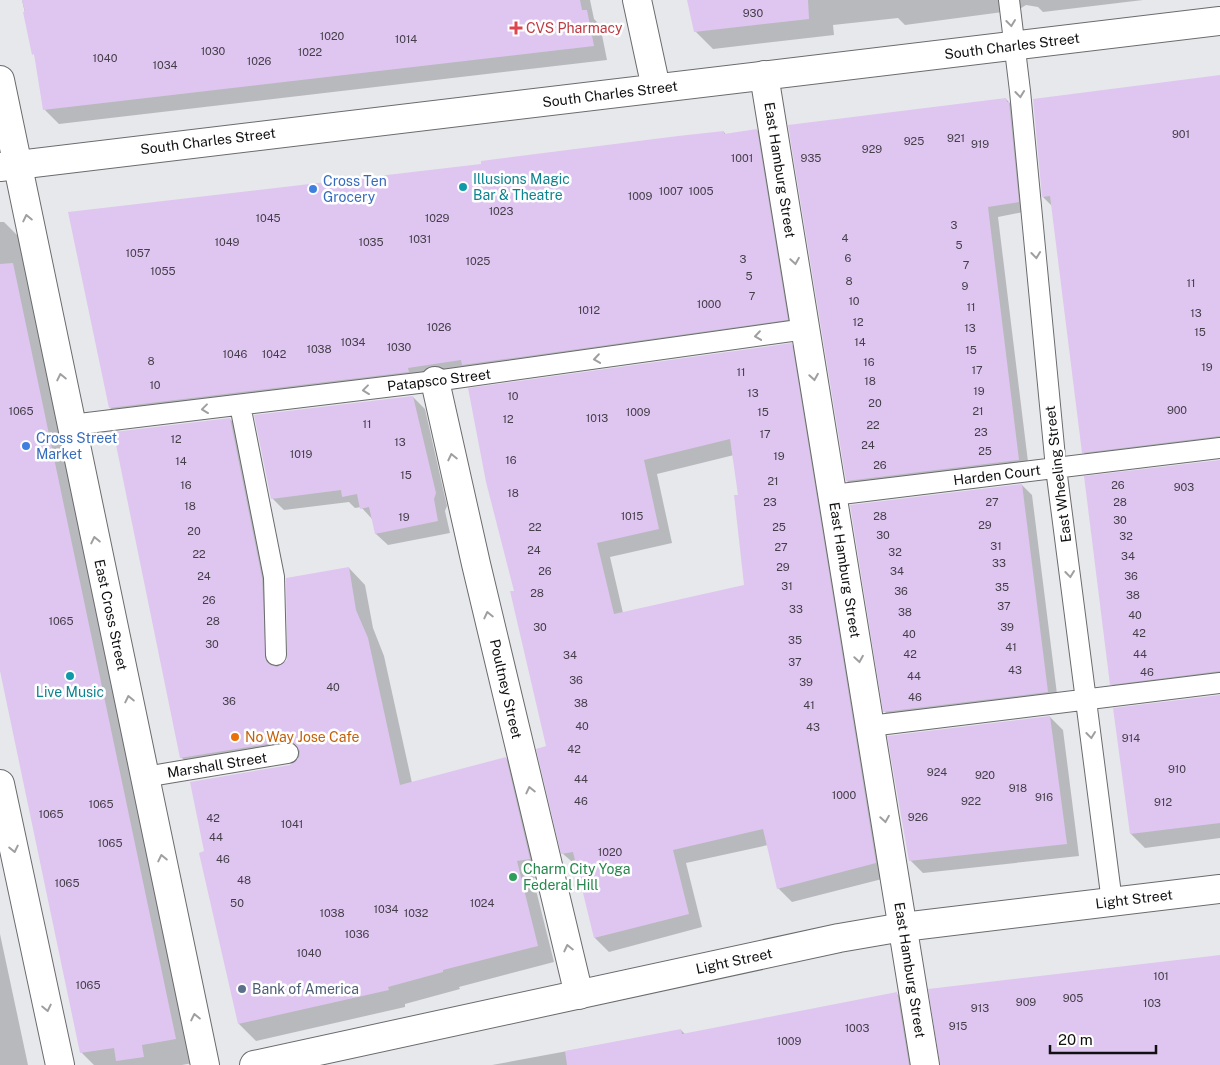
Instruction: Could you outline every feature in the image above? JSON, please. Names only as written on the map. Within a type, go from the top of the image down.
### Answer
[{"type":"street","points":[[637,0],[656,88]]},
{"type":"street","name":"South Charles Street","points":[[8,166],[1220,21]]},
{"type":"street","name":"East Hamburg Street","points":[[764,75],[925,1065]]},
{"type":"street","name":"East Cross Street","points":[[0,80],[8,166],[71,425],[205,1065]]},
{"type":"street","name":"Poultney Street","points":[[435,381],[478,573],[579,995]]},
{"type":"street","points":[[1,792],[60,1065]]},
{"type":"street","name":"Light Street","points":[[254,1065],[839,938],[903,927],[1220,889]]},
{"type":"lane","name":"East Wheeling Street","points":[[1009,0],[1056,468],[1112,902]]},
{"type":"lane","name":"Patapsco Street","points":[[71,425],[435,381],[806,329]]},
{"type":"lane","points":[[240,405],[274,577],[276,655]]},
{"type":"lane","name":"Harden Court","points":[[833,495],[1220,448]]},
{"type":"lane","points":[[870,726],[1220,683]]},
{"type":"lane","name":"Marshall Street","points":[[145,777],[288,753]]},
{"type":"building","points":[[22,0],[580,0],[582,10],[587,10],[594,46],[43,110],[34,54],[32,55]]},
{"type":"building","points":[[687,0],[808,0],[809,19],[694,32]]},
{"type":"building","points":[[1220,75],[1220,436],[1082,453],[1050,196],[1042,197],[1033,99]]},
{"type":"building","points":[[1006,98],[1007,102],[1009,102],[1019,202],[988,207],[1019,460],[846,481],[788,125]]},
{"type":"building","points":[[757,129],[788,320],[462,365],[461,360],[408,368],[409,372],[109,408],[68,212],[481,164],[481,161],[678,136],[724,131],[724,134]]},
{"type":"building","name":"Cross Street Market","points":[[13,263],[176,1039],[142,1045],[144,1057],[116,1061],[114,1048],[80,1053],[0,671],[0,264]]},
{"type":"building","points":[[792,343],[876,863],[777,889],[763,829],[673,850],[689,914],[594,938],[573,852],[561,854],[536,749],[546,746],[510,591],[514,591],[486,482],[468,388]],"holes":[[[730,439],[738,495],[734,495],[744,585],[614,614],[597,543],[659,529],[644,460]]]},
{"type":"building","points":[[413,396],[436,493],[434,499],[438,521],[375,534],[369,507],[360,509],[357,494],[342,497],[341,490],[271,499],[254,415]]},
{"type":"building","points":[[230,418],[262,578],[266,661],[270,665],[277,667],[287,660],[286,578],[349,567],[356,610],[368,638],[400,785],[506,757],[530,859],[517,861],[538,946],[443,970],[443,972],[388,987],[389,990],[238,1024],[199,853],[204,851],[190,782],[290,765],[299,758],[300,751],[293,742],[286,741],[180,758],[114,435],[114,432]]},
{"type":"building","points":[[1220,460],[1220,671],[1110,685],[1084,476]]},
{"type":"building","points":[[1022,484],[1048,692],[883,712],[850,505]]},
{"type":"building","points":[[1220,695],[1220,823],[1130,834],[1113,708]]},
{"type":"building","points":[[1050,716],[1067,844],[909,861],[887,736]]},
{"type":"building","points":[[1220,955],[1220,1065],[940,1065],[928,989]]},
{"type":"building","points":[[897,992],[909,1065],[567,1065],[565,1051],[681,1029],[682,1034]]},
{"type":"place","name":"CVS Pharmacy","points":[[516,28]]},
{"type":"place","name":"Illusions Magic Bar & Theatre","points":[[463,187]]},
{"type":"place","name":"Cross Ten Grocery","points":[[313,189]]},
{"type":"place","name":"Cross Street Market","points":[[26,446]]},
{"type":"place","name":"Live Music","points":[[70,676]]},
{"type":"place","name":"No Way Jose Cafe","points":[[235,737]]},
{"type":"place","name":"Charm City Yoga Federal Hill","points":[[513,877]]},
{"type":"place","name":"Bank of America","points":[[242,989]]}]
